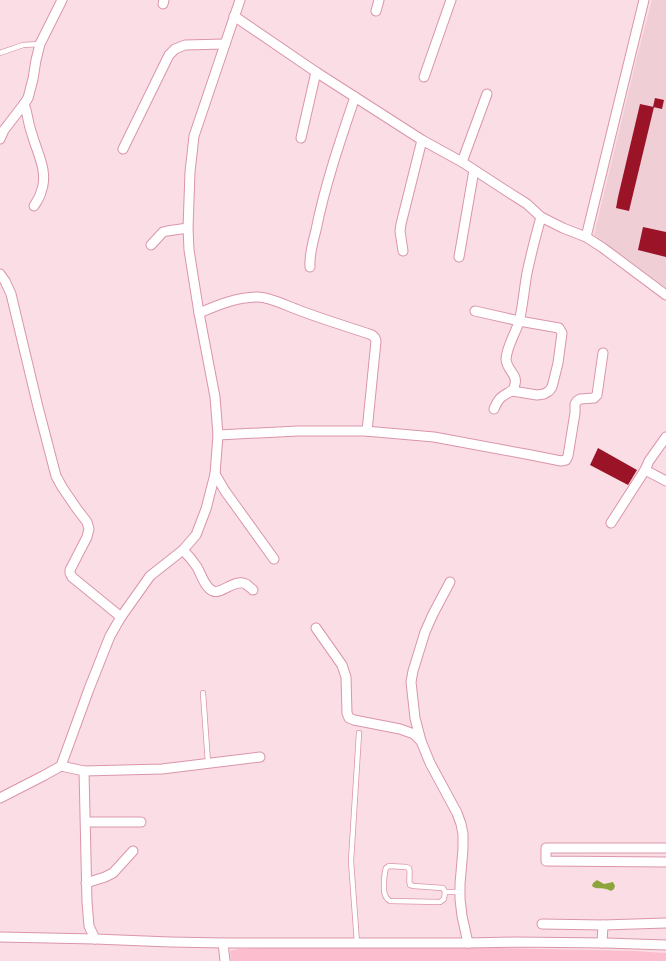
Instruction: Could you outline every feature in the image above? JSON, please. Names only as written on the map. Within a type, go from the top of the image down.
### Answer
[{"type":"street","points":[[0,138],[4,130],[28,98],[40,44],[62,0]]},
{"type":"street","points":[[61,766],[110,636],[121,617],[150,576],[183,550],[196,535],[206,509],[215,474],[218,435],[215,397],[189,250],[188,228],[190,172],[194,136],[240,0]]},
{"type":"street","points":[[376,11],[379,0]]},
{"type":"street","points":[[424,77],[451,0]]},
{"type":"street","points":[[586,237],[644,0]]},
{"type":"street","points":[[234,16],[316,72],[422,140],[462,162],[527,204],[541,217],[586,237],[666,295]]},
{"type":"street","points":[[123,149],[169,55],[175,49],[185,45],[225,44]]},
{"type":"street","points":[[301,138],[316,72]]},
{"type":"street","points":[[462,162],[487,94]]},
{"type":"street","points":[[310,267],[311,251],[321,205],[355,97]]},
{"type":"street","points":[[24,104],[27,111],[31,133],[41,158],[44,174],[42,192],[34,206]]},
{"type":"street","points":[[403,251],[400,224],[422,140]]},
{"type":"street","points":[[459,257],[474,170]]},
{"type":"street","points":[[512,392],[516,381],[506,360],[519,321],[530,260],[541,217]]},
{"type":"street","points":[[151,245],[163,232],[188,228]]},
{"type":"street","points":[[0,274],[11,294],[56,476],[87,522],[87,537],[70,570],[70,573],[72,577],[121,617]]},
{"type":"street","points":[[199,313],[241,298],[260,297],[372,335],[376,341],[367,431]]},
{"type":"street","points":[[475,311],[559,328],[562,333],[558,363],[552,387],[549,391],[544,394],[537,395],[512,392],[502,396],[494,409]]},
{"type":"street","points":[[218,435],[367,431],[434,437],[561,461],[566,460],[568,456],[575,404],[577,401],[594,398],[597,395],[603,353]]},
{"type":"street","points":[[611,522],[645,470],[649,461],[666,437]]},
{"type":"street","points":[[645,470],[666,481]]},
{"type":"street","points":[[215,474],[225,491],[274,559]]},
{"type":"street","points":[[183,550],[197,567],[207,586],[212,591],[217,592],[240,583],[245,584],[253,590]]},
{"type":"street","points":[[450,582],[425,632],[411,682],[415,718],[421,741],[430,763],[454,807],[461,824],[463,849],[460,892],[462,916],[468,943]]},
{"type":"street","points":[[316,628],[342,665],[346,677],[349,718],[400,729],[414,734],[421,741]]},
{"type":"street","points":[[0,798],[61,766],[84,771],[162,769],[260,757]]},
{"type":"street","points":[[84,771],[88,920],[95,939]]},
{"type":"street","points":[[86,822],[141,822]]},
{"type":"street","points":[[666,848],[546,848],[546,861],[666,862]]},
{"type":"street","points":[[86,883],[106,877],[113,873],[133,851]]},
{"type":"street","points":[[542,924],[666,924]]},
{"type":"street","points":[[602,943],[603,925]]},
{"type":"street","points":[[0,937],[224,943],[516,942],[666,945]]},
{"type":"street","points":[[224,943],[225,961]]},
{"type":"lane","points":[[0,53],[23,45],[40,44]]},
{"type":"lane","points":[[203,693],[208,763]]},
{"type":"lane","points":[[357,943],[351,861],[359,733]]},
{"type":"lane","points":[[445,892],[444,899],[440,902],[390,900],[385,894],[384,872],[389,866],[406,867],[410,871],[410,885],[443,888],[445,892],[460,892]]},
{"type":"shaded area","points":[[652,0],[666,0],[666,288],[594,235]]},
{"type":"shaded area","points":[[597,880],[604,884],[613,882],[615,886],[614,889],[611,891],[592,886]]},
{"type":"shaded area","points":[[311,946],[397,946],[635,951],[666,953],[666,961],[231,961],[230,951],[238,949]]},
{"type":"building","points":[[655,98],[664,100],[662,109],[653,107]]},
{"type":"building","points":[[640,104],[654,107],[629,211],[616,208]]},
{"type":"building","points":[[643,227],[666,232],[666,257],[638,250]]},
{"type":"building","points":[[598,448],[637,470],[628,485],[590,465]]}]
